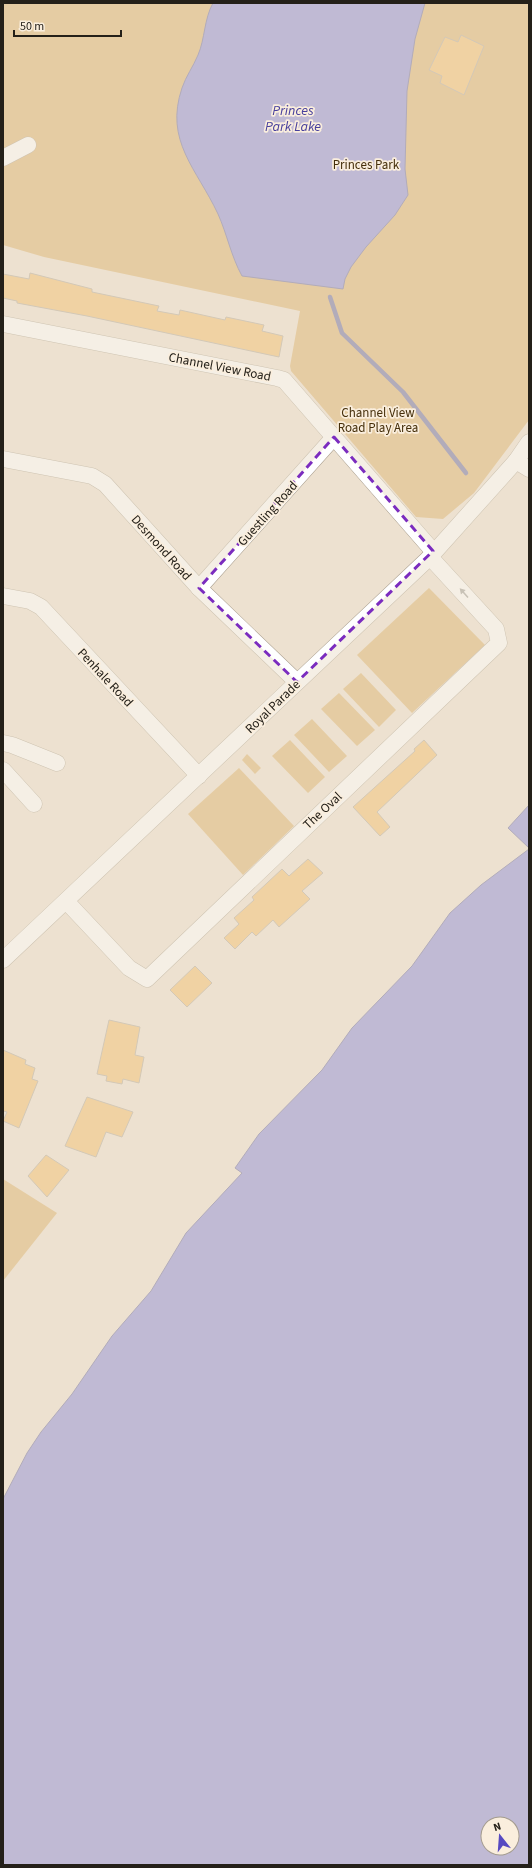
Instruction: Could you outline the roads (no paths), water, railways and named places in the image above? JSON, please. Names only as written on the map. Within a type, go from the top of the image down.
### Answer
[{"type":"street","points":[[3,158],[28,145]]},
{"type":"street","name":"Channel View Road","points":[[3,324],[284,380],[432,554]]},
{"type":"street","name":"Guestling Road","points":[[199,588],[334,437]]},
{"type":"street","name":"Royal Parade","points":[[3,960],[432,554],[522,465],[529,442]]},
{"type":"street","name":"Desmond Road","points":[[3,459],[92,476],[105,484],[199,588],[297,682]]},
{"type":"street","name":"The Oval","points":[[66,902],[129,968],[147,979],[499,643],[496,629],[432,554]]},
{"type":"street","name":"Penhale Road","points":[[3,596],[30,601],[41,607],[199,776]]},
{"type":"street","points":[[3,743],[12,745],[57,763]]},
{"type":"street","points":[[3,770],[34,804]]},
{"type":"water","name":"Princes Park Lake","points":[[213,3],[425,3],[415,39],[407,91],[405,169],[408,195],[395,215],[366,247],[351,267],[345,279],[343,289],[242,276],[218,214],[185,154],[177,124],[178,107],[182,88],[200,49],[208,16]]},
{"type":"water","points":[[529,805],[529,848],[508,828]]},
{"type":"water","points":[[529,849],[529,1865],[3,1865],[3,1499],[27,1453],[41,1432],[72,1394],[112,1336],[151,1291],[186,1233],[242,1173],[235,1168],[259,1134],[322,1070],[352,1028],[412,966],[450,913],[481,885]]},
{"type":"waterway","points":[[330,297],[342,333],[403,392],[466,473]]},
{"type":"park label","name":"Princes Park","points":[[366,164]]},
{"type":"park label","name":"Channel View Road Play Area","points":[[378,420]]}]
